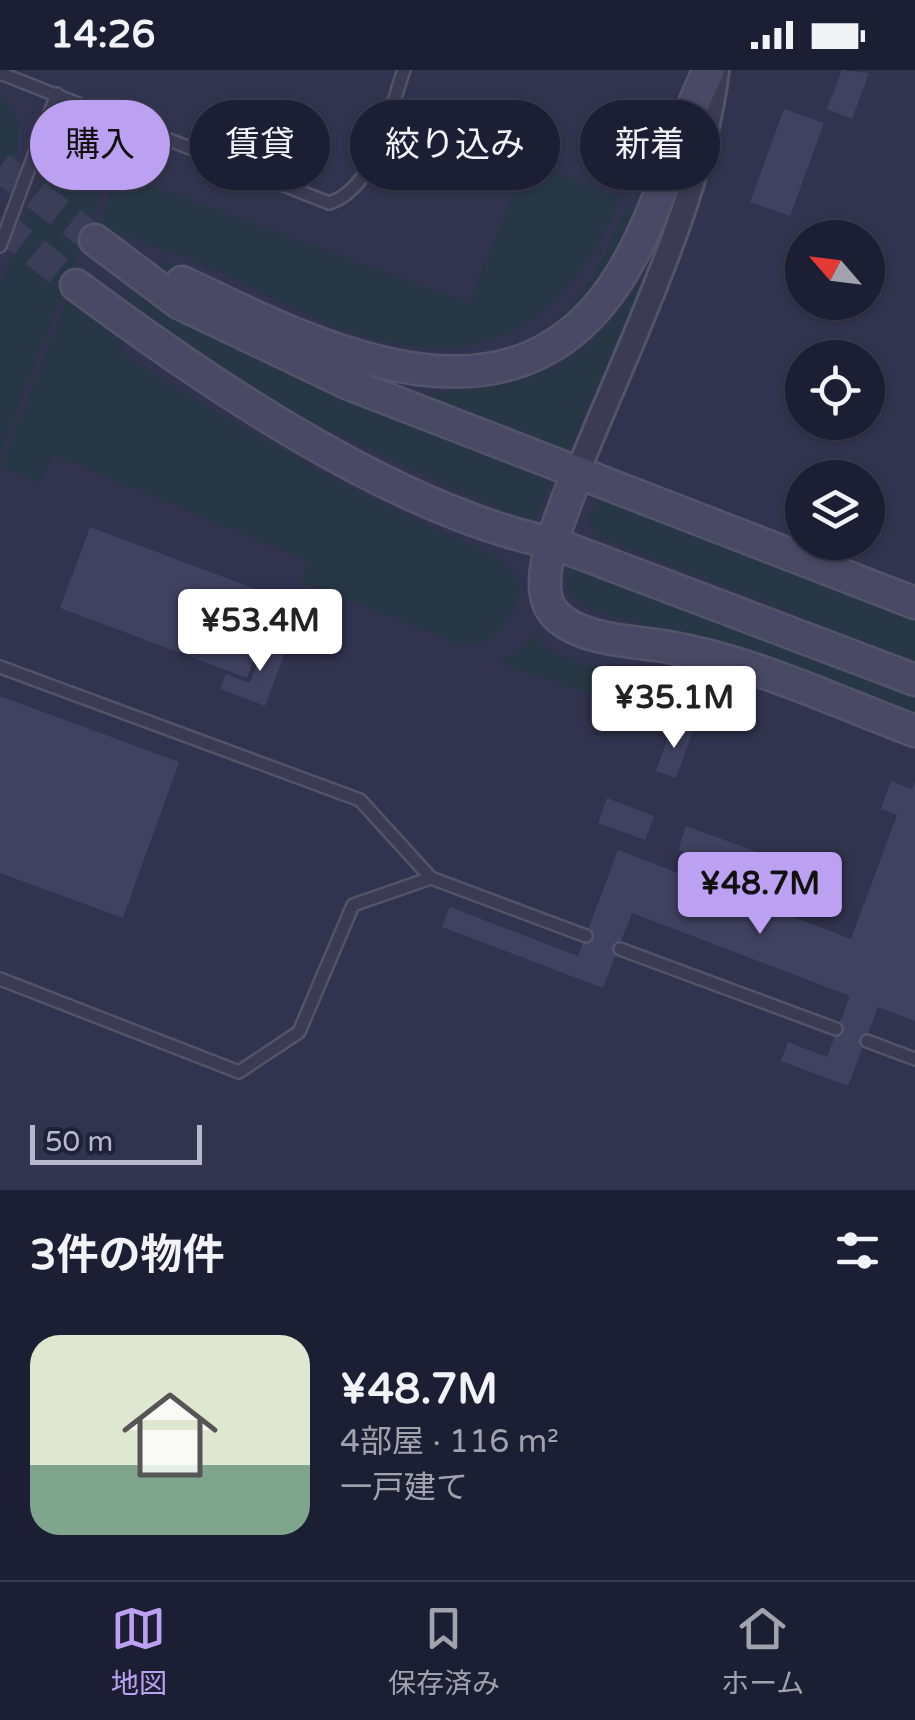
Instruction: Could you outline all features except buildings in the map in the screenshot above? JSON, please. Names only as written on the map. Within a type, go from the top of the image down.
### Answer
[{"type":"street","points":[[709,70],[656,208],[621,276],[586,319],[542,353],[470,375],[387,367],[282,331],[100,244],[179,303],[349,384],[576,476],[915,603]]},
{"type":"street","points":[[716,70],[712,116],[694,180],[576,476],[553,543],[543,590],[553,613],[578,630],[723,659],[915,731]]},
{"type":"street","points":[[76,285],[202,374],[317,442],[503,532],[553,543],[915,680]]},
{"type":"lane","points":[[0,73],[329,203],[344,198],[365,175],[404,70]]},
{"type":"lane","points":[[0,246],[57,94]]},
{"type":"lane","points":[[0,667],[360,800],[431,878],[586,936]]},
{"type":"lane","points":[[0,979],[239,1072],[299,1032],[353,905],[431,878]]},
{"type":"lane","points":[[620,948],[836,1029]]},
{"type":"lane","points":[[866,1041],[915,1059]]},
{"type":"shaded area","points":[[0,70],[915,70],[915,1190],[0,1190]]},
{"type":"shaded area","points":[[0,96],[11,107],[19,131],[15,156],[0,195]]},
{"type":"shaded area","points":[[560,175],[580,182],[580,190],[602,190],[621,197],[597,246],[569,286],[537,316],[501,336],[461,346],[417,347],[368,338],[316,319],[193,261],[98,227],[112,190],[164,190],[469,303],[515,190],[560,190]]},
{"type":"shaded area","points":[[37,190],[104,190],[0,455],[0,286]]},
{"type":"shaded area","points":[[631,200],[633,221],[594,292],[573,317],[531,345],[480,365],[395,364],[156,265],[159,259],[311,324],[368,342],[425,353],[479,353],[529,339],[571,306],[597,269]]},
{"type":"shaded area","points":[[651,267],[583,432],[564,453],[415,395],[509,382],[553,367],[600,333]]},
{"type":"shaded area","points":[[132,287],[264,363],[553,476],[534,525],[299,417],[208,362],[125,297]]},
{"type":"shaded area","points":[[68,296],[127,337],[120,352],[198,401],[317,469],[503,562],[517,579],[519,595],[502,627],[492,639],[462,645],[301,581],[308,561],[54,455],[40,483],[0,467]]},
{"type":"shaded area","points":[[602,500],[614,500],[915,614],[915,662],[599,537],[589,524],[590,514]]},
{"type":"shaded area","points":[[571,567],[915,695],[915,717],[718,644],[592,611],[574,598],[567,587]]},
{"type":"shaded area","points":[[533,632],[546,646],[592,666],[724,685],[638,700],[607,700],[498,663],[524,647]]},
{"type":"tunnel","points":[[0,167],[95,240]]},
{"type":"tunnel","points":[[0,224],[76,285]]}]
